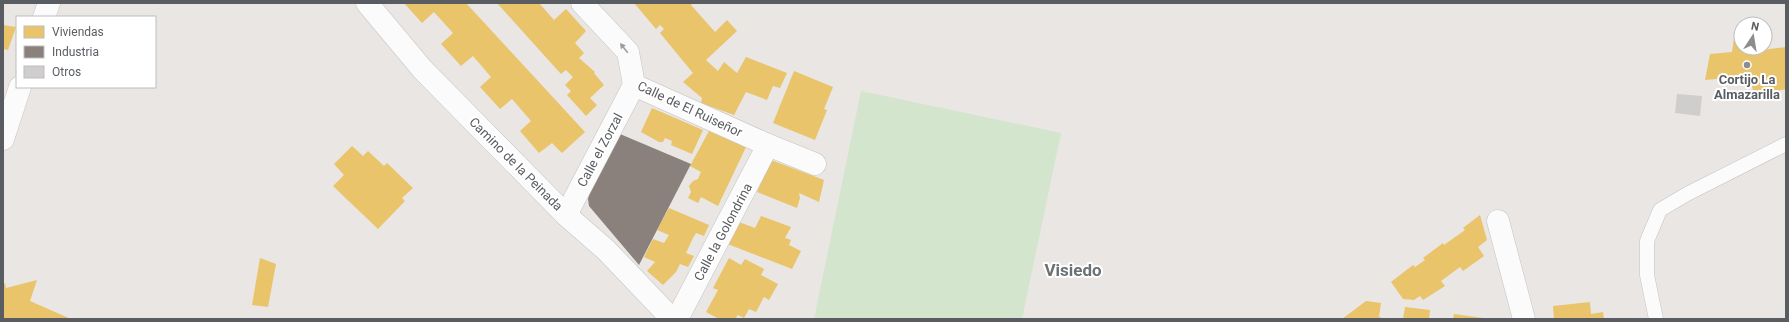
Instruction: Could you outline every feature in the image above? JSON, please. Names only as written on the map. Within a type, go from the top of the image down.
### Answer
[{"type":"street","points":[[44,16],[48,3]]},
{"type":"street","name":"Camino de la Peinada","points":[[367,3],[423,70],[566,215],[606,250],[672,319]]},
{"type":"street","name":"Calle de El Ruiseñor","points":[[582,3],[628,52],[634,85],[768,145],[815,164]]},
{"type":"street","name":"Calle el Zorzal","points":[[566,215],[634,85]]},
{"type":"street","points":[[3,139],[14,91]]},
{"type":"street","name":"Calle la Golondrina","points":[[677,319],[768,145]]},
{"type":"street","points":[[1498,221],[1524,319]]},
{"type":"lane","points":[[1656,319],[1647,275],[1647,241],[1660,210],[1687,194],[1786,144]]},
{"type":"green space","points":[[861,91],[1061,133],[1022,319],[814,319]]},
{"type":"building: Viviendas","points":[[404,3],[466,3],[585,132],[562,153],[552,143],[539,153],[520,131],[531,121],[512,99],[500,109],[480,87],[491,77],[473,56],[461,66],[441,44],[453,33],[434,12],[422,23]]},
{"type":"building: Viviendas","points":[[497,3],[539,3],[554,20],[566,9],[586,31],[575,43],[584,53],[579,58],[595,72],[594,73],[604,85],[590,98],[597,105],[586,116],[567,95],[571,91],[565,85],[573,77],[566,70],[561,74]]},
{"type":"building: Viviendas","points":[[634,3],[693,3],[691,5],[715,32],[727,20],[737,31],[706,60],[718,71],[724,62],[737,73],[746,57],[787,73],[780,88],[773,86],[767,100],[746,92],[734,115],[701,103],[702,98],[683,82],[693,73],[660,33],[664,29],[660,25],[656,29]]},
{"type":"building: Viviendas","points":[[3,25],[16,27],[8,50],[3,49]]},
{"type":"building: Viviendas","name":"Cortijo La Almazarilla","points":[[1733,45],[1733,56],[1773,56],[1773,49],[1786,47],[1786,89],[1754,96],[1750,76],[1705,80],[1710,54],[1732,52]]},
{"type":"building: Viviendas","points":[[794,71],[833,87],[824,109],[827,110],[815,140],[773,123]]},
{"type":"building: Viviendas","points":[[652,108],[703,130],[692,154],[671,145],[672,141],[665,138],[663,142],[659,142],[641,132]]},
{"type":"building: Viviendas","points":[[709,131],[746,147],[718,206],[701,197],[698,203],[688,198],[691,192],[689,186],[693,181],[698,179],[701,172],[690,166]]},
{"type":"building: Viviendas","points":[[352,146],[363,156],[368,151],[384,166],[387,163],[413,188],[402,198],[405,201],[378,229],[333,186],[344,175],[334,164]]},
{"type":"building: Viviendas","points":[[771,160],[824,180],[819,202],[799,193],[800,198],[797,208],[757,192]]},
{"type":"building: Viviendas","points":[[669,208],[709,225],[704,236],[696,233],[693,238],[686,253],[694,256],[688,267],[680,264],[676,272],[663,285],[647,271],[655,262],[644,257],[653,239],[664,243],[669,235],[657,230]]},
{"type":"building: Viviendas","points":[[1480,215],[1487,240],[1478,247],[1484,256],[1463,271],[1460,267],[1441,281],[1445,286],[1423,300],[1420,296],[1414,300],[1403,299],[1391,282],[1413,265],[1415,267],[1425,260],[1423,258],[1443,243],[1444,245],[1465,230],[1463,228]]},
{"type":"building: Viviendas","points":[[761,216],[791,227],[785,238],[791,240],[789,245],[801,251],[792,269],[725,243],[736,221],[755,228]]},
{"type":"building: Viviendas","points":[[260,258],[276,264],[268,307],[252,305]]},
{"type":"building: Viviendas","points":[[729,258],[741,265],[745,259],[764,269],[761,275],[778,284],[769,300],[764,297],[756,312],[749,309],[744,318],[738,315],[735,319],[719,319],[706,312],[718,290],[713,288]]},
{"type":"building: Viviendas","points":[[37,280],[30,301],[71,319],[3,319],[3,284],[5,283],[6,288]]},
{"type":"building: Viviendas","points":[[1366,301],[1381,303],[1379,317],[1385,319],[1342,319]]},
{"type":"building: Viviendas","points":[[1590,302],[1591,314],[1603,312],[1604,319],[1554,319],[1553,306]]},
{"type":"building: Viviendas","points":[[1405,307],[1430,310],[1429,319],[1403,319]]},
{"type":"building: Viviendas","points":[[1454,314],[1483,318],[1453,319]]},
{"type":"building: Industria","points":[[620,134],[691,164],[639,265],[589,206],[588,199],[590,191]]},
{"type":"building: Otros","points":[[1677,94],[1702,96],[1700,116],[1675,113]]},
{"type":"place","name":"Cortijo La Almazarilla","points":[[1747,65]]},
{"type":"district","name":"Visiedo","points":[[1073,270]]}]
